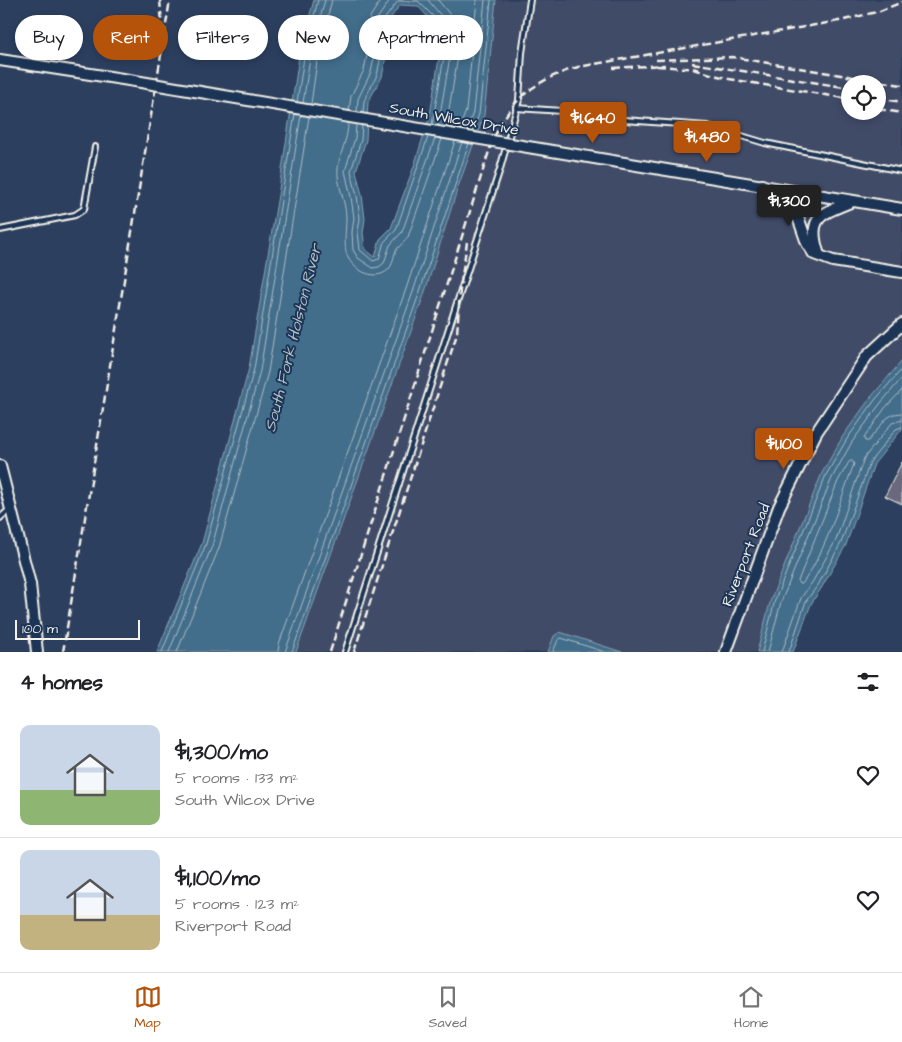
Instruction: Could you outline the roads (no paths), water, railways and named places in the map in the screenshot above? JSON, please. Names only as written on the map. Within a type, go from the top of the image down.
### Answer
[{"type":"main road","name":"South Wilcox Drive","points":[[0,60],[899,207]]},
{"type":"main road","points":[[762,185],[774,199],[798,217],[807,243],[814,254],[833,261],[902,272]]},
{"type":"main road","points":[[819,256],[815,242],[815,223],[820,215],[854,200]]},
{"type":"main road","name":"Riverport Road","points":[[726,652],[780,507],[816,433],[867,356],[902,324]]},
{"type":"main road","points":[[0,466],[12,507],[30,584],[37,652]]},
{"type":"lane","points":[[345,652],[500,169],[519,100],[522,53],[530,0]]},
{"type":"lane","points":[[516,108],[578,112],[610,118],[708,126],[765,144],[902,171]]},
{"type":"lane","points":[[0,230],[79,213],[84,208],[95,148]]},
{"type":"lane","points":[[0,518],[12,507]]},
{"type":"water","name":"South Fork Holston River","points":[[314,0],[496,0],[484,115],[458,187],[424,295],[296,652],[157,652],[202,543],[249,368],[298,60],[349,60],[349,15],[310,15]],"holes":[[[400,5],[418,6],[426,15],[483,15],[483,60],[439,60],[430,115],[414,166],[391,228],[380,239],[375,257],[365,249],[363,233],[365,219],[356,171],[366,140],[368,102],[382,77],[385,60],[359,60],[359,15],[393,15]]]},
{"type":"water","points":[[902,361],[902,429],[874,464],[846,545],[811,604],[793,652],[757,652],[771,599],[822,473],[843,436],[871,397]]},
{"type":"water","points":[[560,632],[622,652],[548,652],[554,636]]},
{"type":"railway","points":[[160,0],[161,15]]},
{"type":"railway","points":[[63,652],[170,0]]},
{"type":"railway","points":[[330,652],[491,145],[498,129],[515,104],[535,86],[578,67],[844,20],[880,11],[902,2]]},
{"type":"railway","points":[[656,60],[732,57],[902,85]]},
{"type":"railway","points":[[692,63],[841,87]]},
{"type":"railway","points":[[613,68],[665,65]]},
{"type":"railway","points":[[657,66],[699,69]]},
{"type":"railway","points":[[693,69],[729,79],[841,98]]},
{"type":"railway","points":[[886,99],[902,102]]},
{"type":"railway","points":[[886,110],[902,113]]},
{"type":"railway","points":[[354,652],[457,334],[460,290],[467,242]]}]
